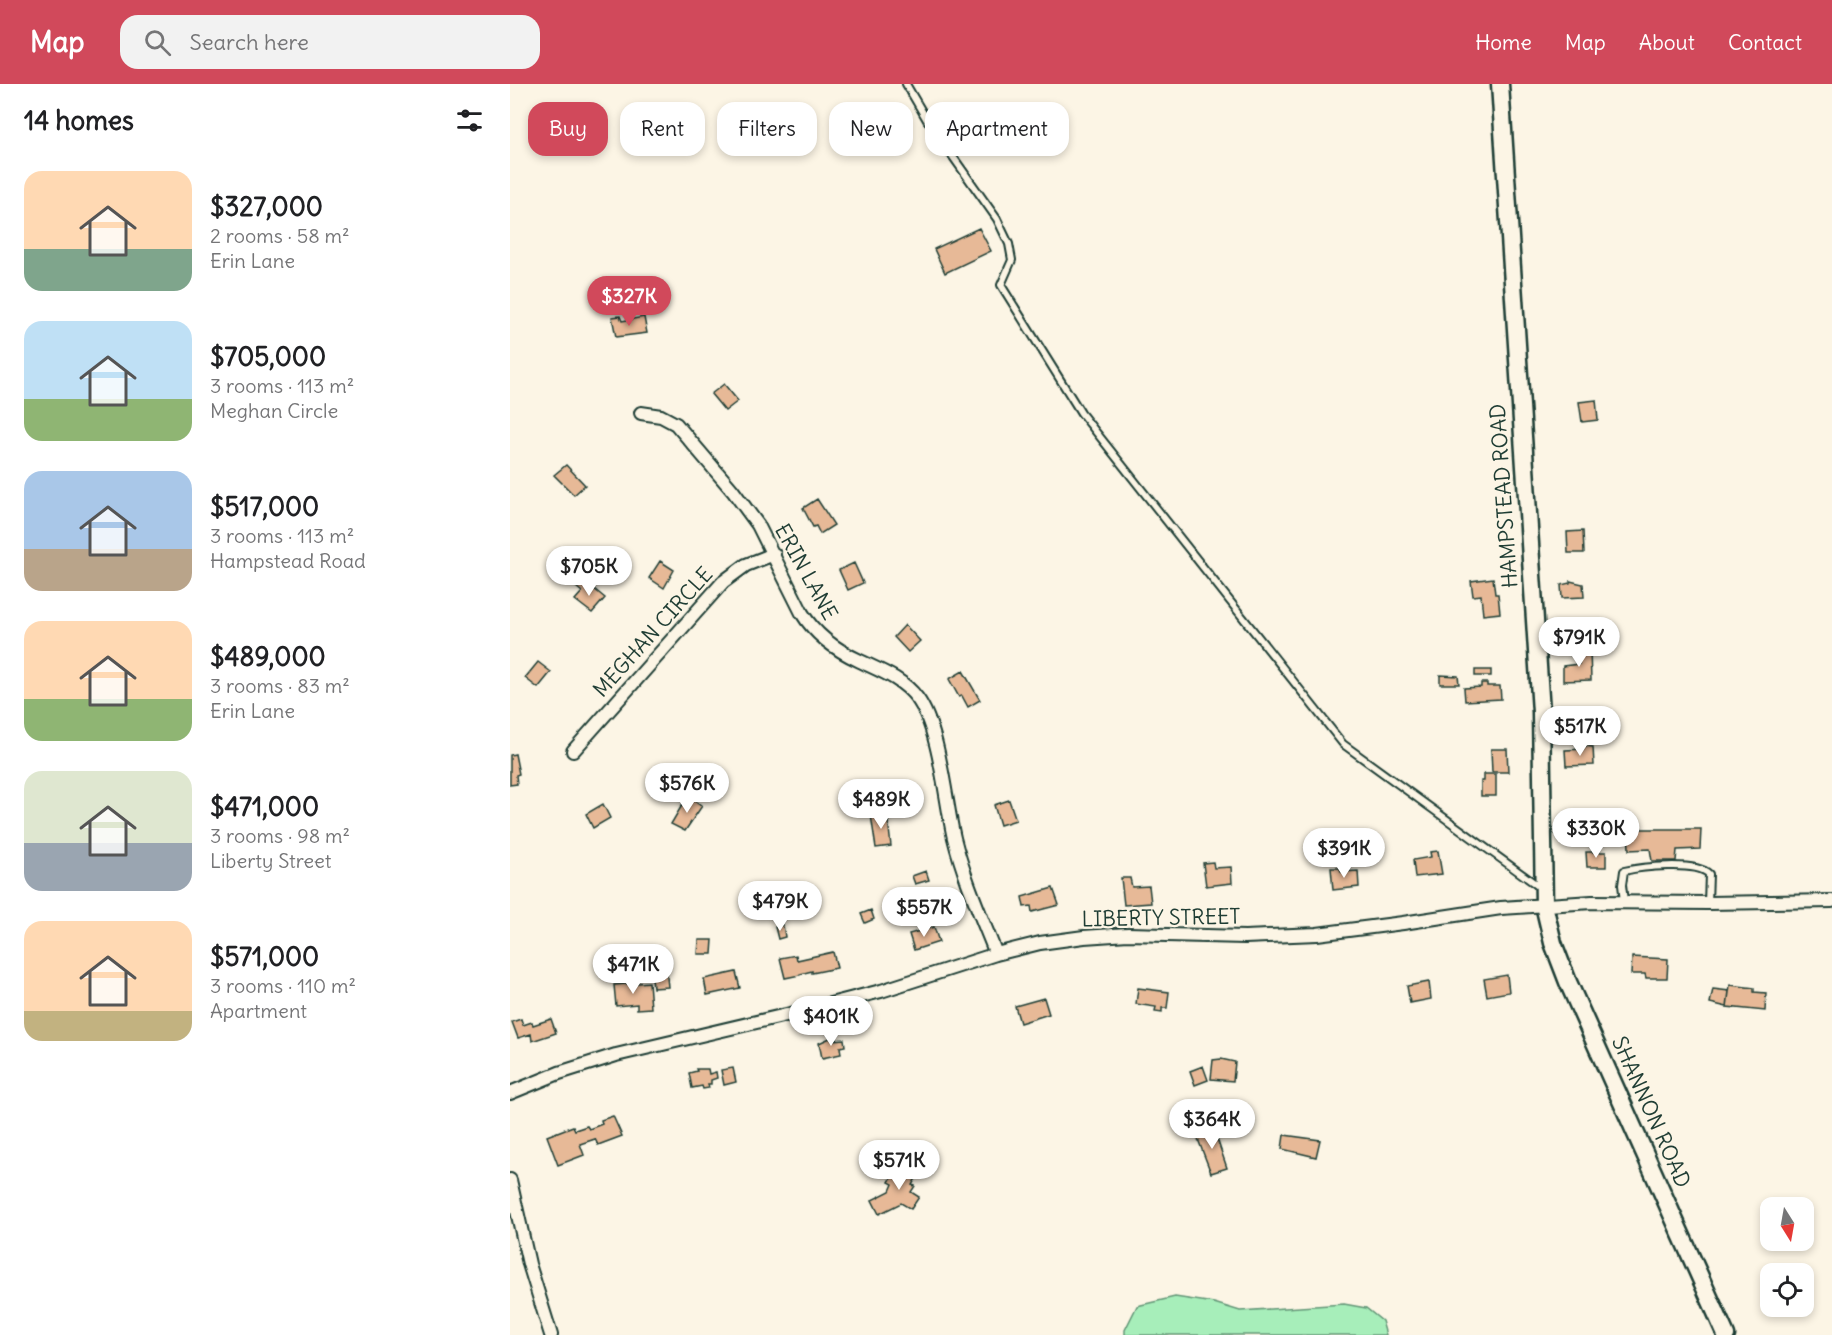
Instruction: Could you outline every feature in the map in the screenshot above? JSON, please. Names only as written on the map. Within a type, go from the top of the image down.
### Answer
[{"type":"street","name":"HAMPSTEAD ROAD","points":[[1500,84],[1541,712],[1543,897]]},
{"type":"street","name":"ERIN LANE","points":[[641,413],[661,416],[676,424],[733,491],[758,525],[801,613],[819,637],[861,662],[898,680],[909,688],[925,711],[934,740],[955,840],[996,954]]},
{"type":"street","name":"MEGHAN CIRCLE","points":[[573,751],[723,582],[746,565],[774,554]]},
{"type":"street","name":"LIBERTY STREET","points":[[510,1093],[559,1073],[616,1055],[861,996],[936,975],[996,954],[1033,945],[1084,937],[1128,934],[1288,936],[1360,929],[1501,908],[1543,897],[1708,903],[1832,901]]},
{"type":"street","name":"SHANNON ROAD","points":[[1543,897],[1553,943],[1568,982],[1726,1335]]},
{"type":"street","points":[[510,1180],[529,1264],[551,1335]]},
{"type":"lane","points":[[906,84],[927,120],[997,219],[1009,244],[1012,260],[1001,285],[1081,413],[1343,744],[1543,897]]},
{"type":"lane","points":[[1624,901],[1622,885],[1624,871],[1695,867],[1704,869],[1709,874],[1708,903]]},
{"type":"green space","points":[[1175,1297],[1214,1303],[1240,1311],[1344,1304],[1366,1308],[1382,1321],[1386,1335],[1125,1335],[1125,1330],[1137,1306]]},
{"type":"building","points":[[979,228],[991,251],[945,273],[934,249]]},
{"type":"building","points":[[620,316],[622,321],[644,317],[647,333],[616,337],[612,317]]},
{"type":"building","points":[[724,384],[738,401],[725,411],[711,394]]},
{"type":"building","points":[[1596,400],[1598,420],[1582,422],[1579,402]]},
{"type":"building","points":[[566,465],[585,485],[574,495],[554,475]]},
{"type":"building","points":[[817,499],[834,525],[820,534],[816,526],[813,527],[803,508]]},
{"type":"building","points":[[1583,531],[1584,553],[1568,553],[1567,532]]},
{"type":"building","points":[[660,561],[674,570],[664,588],[649,578]]},
{"type":"building","points":[[854,563],[863,583],[848,590],[839,570]]},
{"type":"building","points":[[1493,578],[1500,613],[1483,615],[1481,595],[1473,596],[1471,581]]},
{"type":"building","points":[[582,579],[605,598],[592,613],[575,600],[582,592],[576,587]]},
{"type":"building","points":[[1570,581],[1583,584],[1584,597],[1562,598],[1561,585],[1570,583]]},
{"type":"building","points":[[905,625],[920,641],[908,652],[894,637]]},
{"type":"building","points":[[1590,650],[1591,680],[1563,681],[1563,666],[1579,664],[1578,651]]},
{"type":"building","points":[[538,662],[551,672],[538,688],[525,678]]},
{"type":"building","points":[[1475,670],[1491,670],[1491,676],[1475,676]]},
{"type":"building","points":[[963,671],[980,700],[968,707],[962,696],[959,697],[949,679]]},
{"type":"building","points":[[1440,675],[1458,676],[1459,684],[1440,684]]},
{"type":"building","points":[[1481,683],[1487,683],[1487,686],[1500,686],[1501,699],[1465,701],[1464,688],[1481,687]]},
{"type":"building","points":[[1584,746],[1593,747],[1594,765],[1566,766],[1565,750],[1584,749]]},
{"type":"building","points":[[1491,749],[1507,749],[1508,772],[1492,772]]},
{"type":"building","points":[[515,754],[519,774],[516,775],[517,784],[510,785],[510,755]]},
{"type":"building","points":[[1484,774],[1496,774],[1496,796],[1481,796],[1481,781],[1484,781]]},
{"type":"building","points":[[688,795],[702,806],[685,831],[671,824]]},
{"type":"building","points":[[1009,800],[1016,820],[1000,825],[994,805]]},
{"type":"building","points":[[603,804],[610,818],[593,828],[586,814]]},
{"type":"building","points":[[887,812],[891,846],[876,848],[871,815]]},
{"type":"building","points":[[1592,813],[1591,830],[1586,830],[1585,834],[1568,835],[1567,829],[1571,828],[1570,814]]},
{"type":"building","points":[[1628,829],[1701,829],[1700,849],[1677,850],[1676,861],[1652,861],[1650,849],[1629,850]]},
{"type":"building","points":[[1438,851],[1442,874],[1415,877],[1413,860],[1431,857],[1430,852]]},
{"type":"building","points":[[1586,852],[1606,852],[1606,867],[1587,867]]},
{"type":"building","points":[[1213,862],[1214,868],[1231,867],[1232,883],[1206,886],[1203,863]]},
{"type":"building","points":[[1331,868],[1340,868],[1341,872],[1358,871],[1359,887],[1333,890]]},
{"type":"building","points":[[926,871],[929,880],[915,884],[912,876]]},
{"type":"building","points":[[1121,878],[1130,878],[1132,887],[1149,886],[1151,903],[1124,905]]},
{"type":"building","points":[[1053,888],[1059,905],[1032,912],[1031,906],[1024,907],[1022,897]]},
{"type":"building","points":[[871,910],[874,919],[865,923],[861,914]]},
{"type":"building","points":[[783,925],[785,937],[778,939],[775,927]]},
{"type":"building","points":[[934,927],[939,942],[914,950],[909,934]]},
{"type":"building","points":[[699,940],[713,940],[712,954],[698,954]]},
{"type":"building","points":[[833,952],[837,968],[785,978],[780,958],[796,955],[797,960]]},
{"type":"building","points":[[1632,957],[1668,959],[1667,978],[1646,978],[1645,974],[1631,974]]},
{"type":"building","points":[[666,967],[668,987],[653,988],[651,968]]},
{"type":"building","points":[[736,972],[740,988],[707,995],[704,979]]},
{"type":"building","points":[[1507,975],[1509,992],[1487,996],[1484,979]]},
{"type":"building","points":[[649,982],[651,1008],[637,1009],[637,1004],[616,1006],[614,985]]},
{"type":"building","points":[[1429,982],[1431,999],[1410,1003],[1407,986]]},
{"type":"building","points":[[1730,985],[1754,988],[1754,992],[1766,993],[1765,1011],[1727,1007]]},
{"type":"building","points":[[1138,988],[1169,992],[1167,1008],[1162,1008],[1162,1012],[1155,1011],[1156,1007],[1136,1004]]},
{"type":"building","points":[[1713,989],[1729,991],[1727,1007],[1710,1003]]},
{"type":"building","points":[[1044,998],[1049,1014],[1020,1023],[1015,1006]]},
{"type":"building","points":[[521,1019],[523,1025],[532,1022],[533,1025],[551,1019],[556,1033],[532,1041],[531,1034],[518,1038],[512,1022]]},
{"type":"building","points":[[830,1038],[832,1040],[844,1039],[845,1046],[840,1047],[841,1054],[822,1058],[819,1043]]},
{"type":"building","points":[[1213,1060],[1235,1062],[1233,1081],[1211,1079]]},
{"type":"building","points":[[1203,1066],[1208,1080],[1195,1085],[1190,1071]]},
{"type":"building","points":[[733,1068],[736,1082],[724,1085],[721,1070]]},
{"type":"building","points":[[696,1069],[708,1069],[709,1074],[716,1072],[717,1078],[711,1080],[711,1084],[708,1084],[709,1088],[703,1089],[702,1086],[692,1088],[689,1073],[697,1071]]},
{"type":"building","points":[[613,1116],[622,1136],[598,1145],[595,1139],[580,1144],[584,1155],[558,1165],[547,1136],[573,1126],[575,1130],[587,1126],[589,1129],[602,1124],[601,1120]]},
{"type":"building","points":[[1213,1127],[1227,1168],[1211,1173],[1196,1134]]},
{"type":"building","points":[[1284,1135],[1320,1140],[1316,1157],[1282,1149]]},
{"type":"building","points":[[900,1163],[918,1175],[911,1192],[919,1197],[911,1209],[901,1203],[879,1214],[872,1200],[890,1191],[893,1184],[889,1182]]}]
